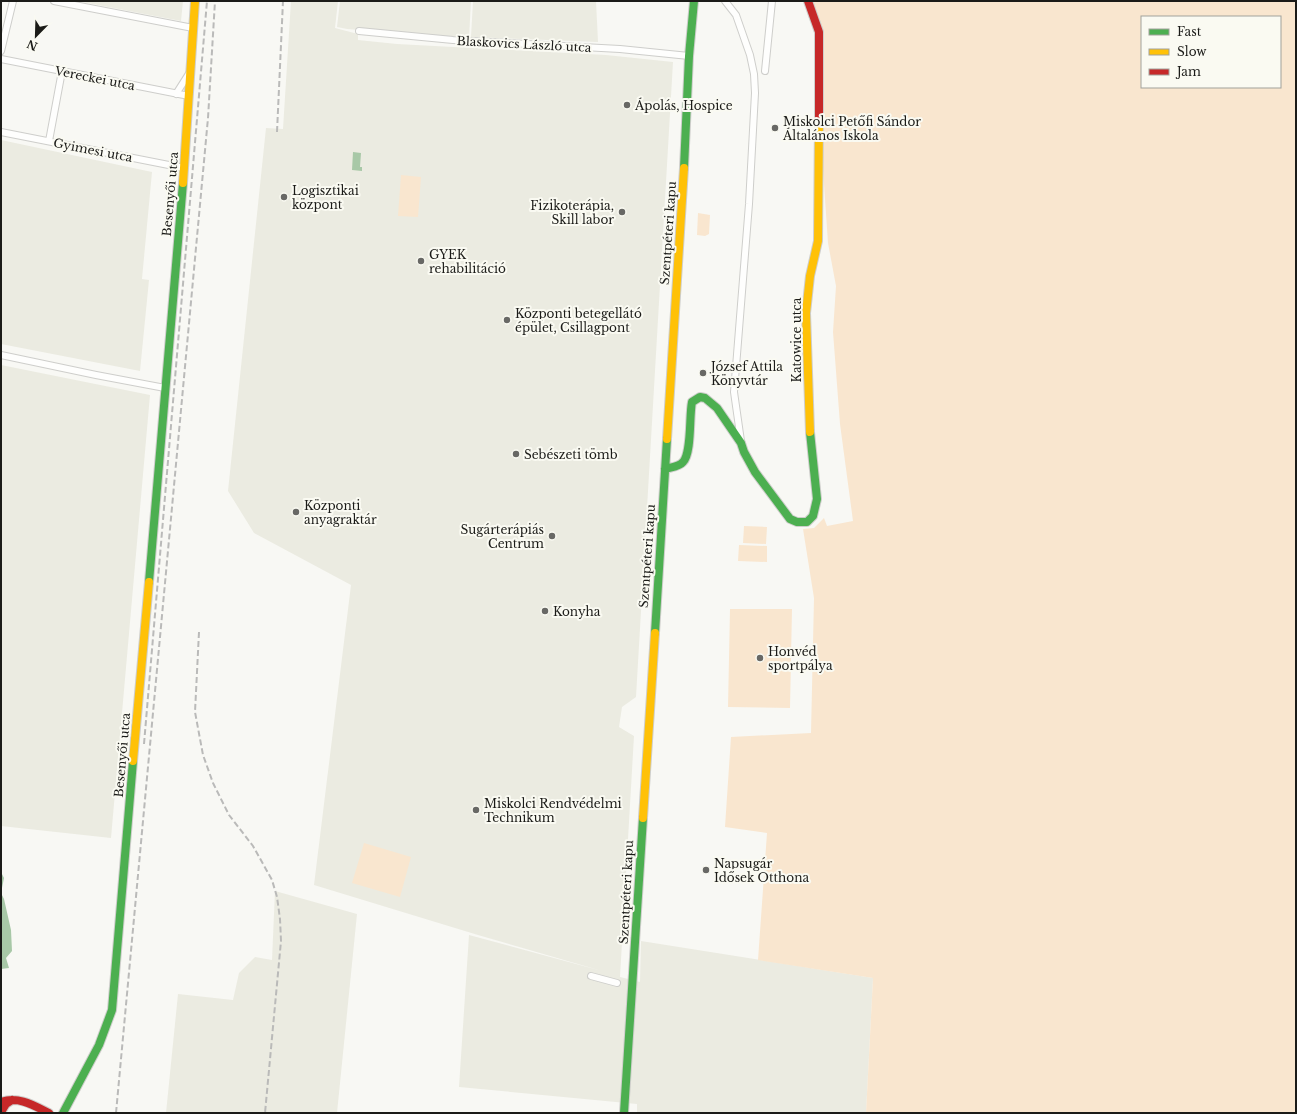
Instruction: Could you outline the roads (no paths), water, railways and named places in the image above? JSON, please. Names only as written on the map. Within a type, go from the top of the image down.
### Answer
[{"type":"street","points":[[1,51],[13,1]]},
{"type":"street","points":[[54,1],[193,28]]},
{"type":"street","name":"Besenyői utca","points":[[63,1113],[99,1045],[112,1010],[184,168],[195,1]]},
{"type":"street","name":"Szentpéteri kapu","points":[[624,1113],[683,187],[689,56],[694,1]]},
{"type":"street","name":"Katowice utca","points":[[725,1],[736,15],[750,55],[754,74],[755,93],[749,204],[734,392],[736,410],[742,449],[760,479],[790,519],[802,523],[810,520],[815,511],[817,500],[810,432],[806,313],[810,276],[818,241],[819,32],[808,1]]},
{"type":"street","points":[[765,71],[772,1]]},
{"type":"street","name":"Blaskovics László utca","points":[[359,31],[453,40],[620,49],[689,56]]},
{"type":"street","name":"Vereckei utca","points":[[1,59],[189,96]]},
{"type":"street","points":[[176,94],[190,70]]},
{"type":"street","points":[[49,141],[62,71]]},
{"type":"street","name":"Gyimesi utca","points":[[1,132],[184,168]]},
{"type":"street","points":[[1,355],[165,388]]},
{"type":"street","name":"Katowice utca","points":[[665,469],[685,461],[688,454],[690,410],[692,402],[700,397],[708,398],[715,405],[741,443]]},
{"type":"street","points":[[721,414],[726,417],[731,417],[736,410]]},
{"type":"street","points":[[591,976],[617,983]]},
{"type":"street","points":[[1,1112],[6,1104],[14,1099]]},
{"type":"street","points":[[1,1102],[14,1099],[26,1102],[48,1113]]},
{"type":"railway","points":[[144,744],[207,1]]},
{"type":"railway","points":[[116,1113],[208,118],[215,1]]},
{"type":"railway","points":[[277,132],[283,1]]},
{"type":"railway","points":[[199,632],[195,712],[203,755],[213,783],[229,815],[253,846],[272,880],[277,897],[281,941],[265,1113]]},
{"type":"place","name":"Ápolás, Hospice","points":[[627,105]]},
{"type":"place","name":"Miskolci Petőfi Sándor Általános Iskola","points":[[775,128]]},
{"type":"place","name":"Logisztikai központ","points":[[284,197]]},
{"type":"place","name":"Fizikoterápia, Skill labor","points":[[622,212]]},
{"type":"place","name":"GYEK rehabilitáció","points":[[421,261]]},
{"type":"place","name":"Központi betegellátó épület, Csillagpont","points":[[507,320]]},
{"type":"place","name":"József Attila Könyvtár","points":[[703,373]]},
{"type":"place","name":"Sebészeti tömb","points":[[516,454]]},
{"type":"place","name":"Központi anyagraktár","points":[[296,512]]},
{"type":"place","name":"Sugárterápiás Centrum","points":[[552,536]]},
{"type":"place","name":"Konyha","points":[[545,611]]},
{"type":"place","name":"Honvéd sportpálya","points":[[760,658]]},
{"type":"place","name":"Miskolci Rendvédelmi Technikum","points":[[476,810]]},
{"type":"place","name":"Napsugár Idősek Otthona","points":[[706,870]]}]
